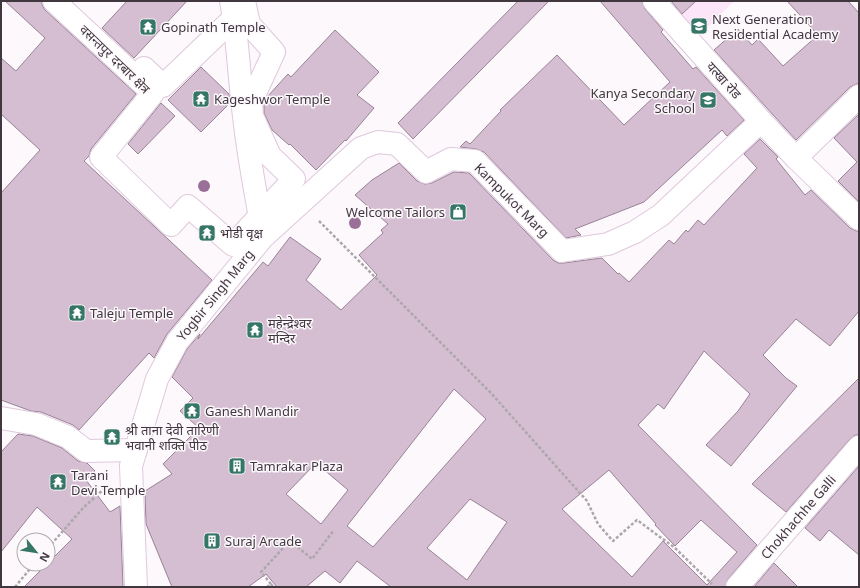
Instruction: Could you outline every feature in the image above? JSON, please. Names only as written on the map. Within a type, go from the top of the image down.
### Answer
[{"type":"street","name":"वसन्तपुर दरबार क्षेत्र","points":[[54,1],[153,93],[101,157],[171,224],[188,206],[233,245],[294,179],[270,156],[252,116],[250,102],[274,52],[236,7]]},
{"type":"street","points":[[74,1],[163,86],[236,7]]},
{"type":"street","name":"यत्खा रोड","points":[[654,1],[761,121],[796,158],[859,219]]},
{"type":"street","name":"Yogbir Singh Marg","points":[[136,587],[134,458],[157,379],[177,342],[263,236],[251,168],[244,116],[236,7]]},
{"type":"street","points":[[796,158],[859,96]]},
{"type":"street","name":"Kampukot Marg","points":[[263,236],[360,148],[378,142],[397,144],[426,172],[451,159],[475,160],[562,251],[608,244],[635,232],[661,215],[761,121]]},
{"type":"street","points":[[1,418],[36,424],[68,437],[86,451],[134,458]]},
{"type":"street","name":"Chokhachhe Galli","points":[[737,587],[859,446]]},
{"type":"path","points":[[300,202],[491,392],[587,501],[598,524],[614,541],[637,520],[675,548],[715,587]]},
{"type":"path","points":[[56,539],[84,507],[134,458]]},
{"type":"path","points":[[267,587],[272,586],[261,572],[285,546],[294,544],[312,558],[334,530]]},
{"type":"path","points":[[15,587],[27,572]]},
{"type":"shaded area","name":"Next Generation Residential Academy","points":[[696,1],[734,1],[698,37],[680,16]]},
{"type":"building","name":"Taleju Temple","points":[[5,1],[42,1],[42,5],[45,10],[136,94],[91,149],[89,156],[84,161],[212,280],[167,334],[154,358],[149,353],[79,430],[73,425],[41,412],[31,411],[1,400],[1,193],[40,150],[1,114],[1,58],[16,71],[45,38]]},
{"type":"building","points":[[127,1],[187,1],[134,58],[102,28]]},
{"type":"building","points":[[518,1],[549,1],[413,139],[398,123]]},
{"type":"building","points":[[600,1],[642,1],[645,9],[663,30],[661,32],[693,69],[696,67],[744,120],[727,136],[722,130],[644,202],[575,229],[581,235],[566,238],[484,152],[476,149],[460,147],[466,141],[470,144],[501,111],[500,110],[557,55],[624,125],[670,82]]},
{"type":"building","points":[[671,1],[696,1],[682,14]]},
{"type":"building","points":[[787,1],[848,1],[859,13],[859,84],[850,87],[796,140],[714,50],[738,29],[752,45],[758,39],[783,66],[818,35]]},
{"type":"building","points":[[335,30],[379,72],[357,95],[374,108],[346,141],[345,140],[316,170],[290,144],[289,145],[272,130],[264,113],[264,104],[267,97],[288,74],[291,77]]},
{"type":"building","name":"Kageshwor Temple","points":[[201,67],[229,94],[230,103],[201,132],[168,100]]},
{"type":"building","points":[[161,103],[175,116],[138,154],[128,144]]},
{"type":"building","points":[[859,114],[859,202],[838,181],[857,162],[834,138]]},
{"type":"building","points":[[760,139],[778,157],[776,159],[805,195],[811,190],[850,228],[859,231],[859,311],[830,346],[796,319],[763,355],[786,378],[797,386],[731,466],[706,445],[738,411],[750,394],[704,351],[664,409],[658,404],[638,425],[757,545],[728,579],[725,587],[391,587],[357,561],[340,583],[325,571],[306,587],[277,587],[266,574],[248,587],[172,587],[146,524],[145,491],[172,474],[163,464],[199,428],[180,411],[193,398],[172,377],[187,349],[200,334],[198,339],[263,262],[268,266],[290,237],[321,259],[306,280],[341,310],[377,275],[359,255],[383,233],[381,230],[388,224],[355,195],[372,180],[399,163],[417,181],[425,184],[432,183],[454,172],[469,173],[553,260],[558,263],[564,263],[602,258],[618,274],[619,273],[629,282],[669,240],[674,244],[686,230],[688,232],[698,220],[704,225],[757,168],[744,154]],"holes":[[[454,389],[486,419],[373,547],[347,526]],[[316,463],[348,490],[321,524],[286,494]],[[609,470],[656,524],[655,525],[675,546],[701,520],[737,552],[707,585],[663,541],[632,577],[562,509]],[[470,499],[507,522],[467,580],[427,548]]]},
{"type":"building","points":[[859,378],[859,435],[855,435],[850,439],[786,512],[752,484]]},
{"type":"building","points":[[18,434],[33,436],[62,448],[78,461],[87,463],[95,471],[86,480],[110,512],[120,506],[123,587],[24,587],[39,572],[56,572],[56,555],[72,539],[37,507],[1,552],[1,452]]},
{"type":"building","points":[[859,466],[859,555],[829,530],[820,541],[805,528]]},
{"type":"building","points":[[774,563],[798,587],[754,587]]},
{"type":"place","name":"Next Generation Residential Academy","points":[[699,26]]},
{"type":"place","name":"Gopinath Temple","points":[[148,27]]},
{"type":"place","name":"Kageshwor Temple","points":[[201,99]]},
{"type":"place","name":"Kanya Secondary School","points":[[708,100]]},
{"type":"place","name":"Welcome Tailors","points":[[458,212]]},
{"type":"place","name":"भोडी वृक्ष","points":[[207,233]]},
{"type":"place","name":"Taleju Temple","points":[[77,313]]},
{"type":"place","name":"महेन्द्रेश्वर मन्दिर","points":[[255,330]]},
{"type":"place","name":"Ganesh Mandir","points":[[192,411]]},
{"type":"place","name":"श्री ताना देवी तारिणी भवानी शक्ति पीठ","points":[[112,437]]},
{"type":"place","name":"Tamrakar Plaza","points":[[237,466]]},
{"type":"place","name":"Tarani Devi Temple","points":[[58,482]]},
{"type":"place","name":"Suraj Arcade","points":[[212,541]]}]
